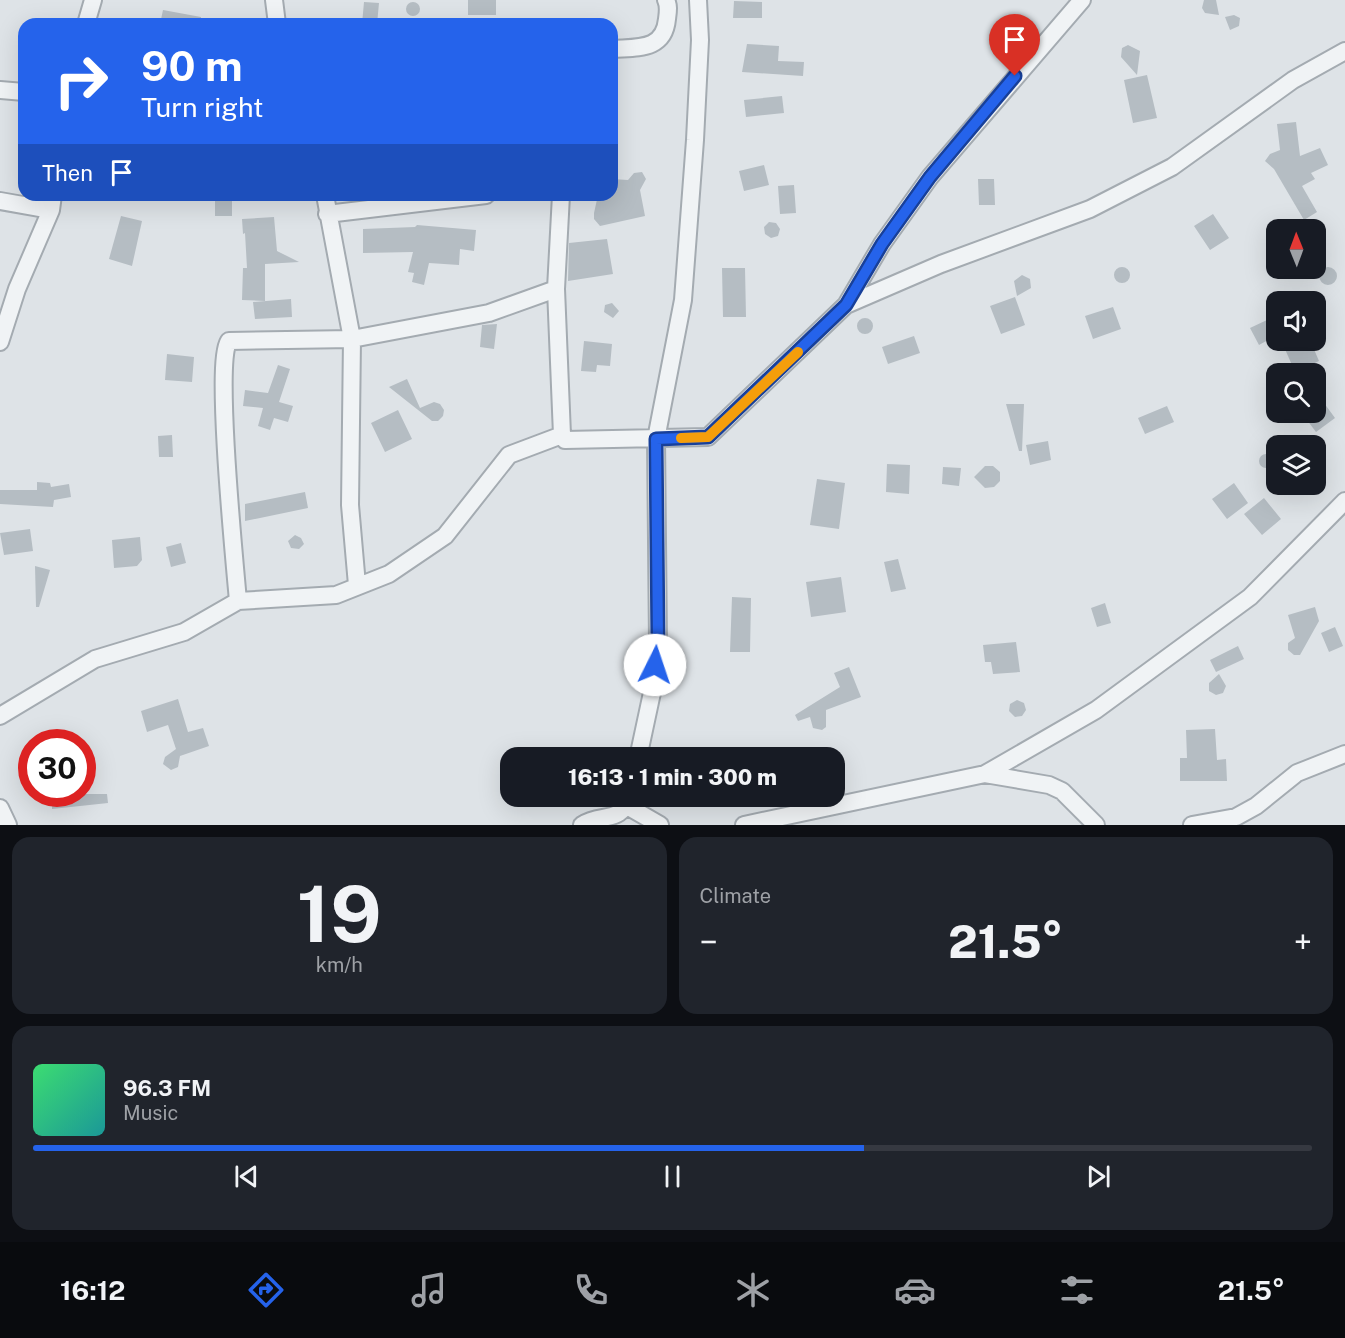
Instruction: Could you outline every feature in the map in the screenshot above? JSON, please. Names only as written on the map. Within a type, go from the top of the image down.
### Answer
[{"type":"street","points":[[88,18],[93,0]]},
{"type":"street","points":[[274,0],[276,18]]},
{"type":"street","points":[[618,48],[653,45],[662,39],[667,25],[666,0]]},
{"type":"street","points":[[640,747],[653,688],[658,642],[656,439],[683,300],[700,40],[698,0]]},
{"type":"street","points":[[561,201],[556,289],[562,435],[565,440],[708,437],[846,305],[882,244],[930,177],[1082,0]]},
{"type":"street","points":[[846,305],[941,264],[1100,204],[1172,167],[1293,80],[1345,51]]},
{"type":"street","points":[[0,90],[18,92]]},
{"type":"street","points":[[0,201],[52,203],[17,289],[0,342]]},
{"type":"street","points":[[326,201],[352,339],[350,505],[357,585]]},
{"type":"street","points":[[327,214],[436,201]]},
{"type":"street","points":[[238,601],[225,408],[225,345],[235,340],[352,339],[489,313],[556,289]]},
{"type":"street","points":[[0,716],[95,659],[184,632],[238,601],[336,595],[389,574],[445,536],[509,454],[562,435]]},
{"type":"street","points":[[744,825],[985,774],[1096,710],[1250,597],[1345,501]]},
{"type":"street","points":[[1192,825],[1236,817],[1256,806],[1297,773],[1345,754]]},
{"type":"street","points":[[985,774],[1049,785],[1062,791],[1096,825]]},
{"type":"street","points":[[582,825],[619,816],[624,807]]},
{"type":"street","points":[[636,807],[660,825]]},
{"type":"street","points":[[0,808],[8,825]]},
{"type":"building","points":[[468,0],[496,0],[496,15],[468,15]]},
{"type":"building","points":[[1204,0],[1216,0],[1219,15],[1205,13],[1202,8]]},
{"type":"building","points":[[734,1],[762,2],[762,18],[733,18]]},
{"type":"building","points":[[364,2],[379,3],[378,18],[363,18]]},
{"type":"building","points":[[413,2],[418,4],[420,9],[418,14],[413,16],[408,14],[406,9],[408,4]]},
{"type":"building","points":[[163,10],[201,17],[201,18],[161,18]]},
{"type":"building","points":[[1234,15],[1240,18],[1239,26],[1230,30],[1225,17]]},
{"type":"building","points":[[747,44],[779,46],[778,61],[804,62],[803,76],[742,72]]},
{"type":"building","points":[[1128,45],[1140,51],[1137,75],[1121,57],[1122,48]]},
{"type":"building","points":[[1147,75],[1157,118],[1133,123],[1124,80]]},
{"type":"building","points":[[782,96],[784,113],[746,117],[744,100]]},
{"type":"building","points":[[1296,122],[1300,156],[1320,148],[1328,165],[1311,173],[1315,179],[1302,186],[1317,212],[1306,219],[1303,219],[1274,169],[1265,161],[1270,154],[1280,150],[1277,124]]},
{"type":"building","points":[[764,165],[769,185],[744,191],[739,171]]},
{"type":"building","points":[[642,172],[646,179],[640,190],[645,216],[600,226],[594,219],[597,201],[618,201],[618,179],[628,180],[634,173]]},
{"type":"building","points":[[978,179],[994,179],[995,205],[979,205]]},
{"type":"building","points":[[794,185],[796,213],[780,214],[778,186]]},
{"type":"building","points":[[215,201],[232,201],[232,216],[215,216]]},
{"type":"building","points":[[1213,214],[1229,238],[1210,250],[1194,226]]},
{"type":"building","points":[[121,216],[142,221],[132,266],[109,259]]},
{"type":"building","points":[[274,217],[277,251],[299,262],[265,264],[265,301],[242,300],[243,268],[247,268],[242,219]]},
{"type":"building","points":[[769,222],[776,223],[780,229],[778,236],[771,238],[765,234],[764,227]]},
{"type":"building","points":[[417,225],[476,230],[474,251],[460,249],[459,265],[429,263],[424,285],[412,282],[414,273],[408,272],[413,252],[363,253],[363,229],[415,227]]},
{"type":"building","points":[[607,239],[613,274],[568,281],[569,243]]},
{"type":"building","points":[[1119,267],[1125,267],[1130,275],[1128,281],[1119,283],[1114,278],[1114,272]]},
{"type":"building","points":[[722,268],[745,268],[746,317],[723,317]]},
{"type":"building","points":[[1326,268],[1331,268],[1336,273],[1336,279],[1331,284],[1325,284],[1320,279],[1326,279]]},
{"type":"building","points":[[1022,275],[1030,279],[1031,288],[1017,296],[1014,281]]},
{"type":"building","points":[[1015,297],[1025,325],[1001,334],[990,306]]},
{"type":"building","points":[[291,299],[292,317],[255,319],[253,302]]},
{"type":"building","points":[[612,303],[619,311],[613,318],[604,312],[605,305]]},
{"type":"building","points":[[1113,307],[1121,329],[1093,339],[1085,316]]},
{"type":"building","points":[[865,318],[871,320],[873,326],[871,332],[865,334],[859,332],[857,326],[859,320]]},
{"type":"building","points":[[1266,320],[1266,341],[1259,345],[1250,328]]},
{"type":"building","points":[[497,324],[494,349],[480,347],[482,325]]},
{"type":"building","points":[[914,336],[920,353],[888,364],[882,347]]},
{"type":"building","points":[[584,341],[612,344],[610,366],[597,365],[596,372],[581,371]]},
{"type":"building","points":[[1286,351],[1315,351],[1319,361],[1315,363],[1291,363]]},
{"type":"building","points":[[167,354],[194,357],[192,382],[165,380]]},
{"type":"building","points":[[278,365],[290,369],[279,402],[293,406],[288,422],[274,418],[270,430],[258,426],[263,408],[243,406],[245,390],[268,393]]},
{"type":"building","points":[[407,379],[420,408],[434,402],[440,404],[444,410],[443,416],[438,421],[432,421],[389,387]]},
{"type":"building","points":[[1006,404],[1024,404],[1022,451],[1019,451]]},
{"type":"building","points":[[1167,406],[1174,422],[1145,434],[1138,418]]},
{"type":"building","points":[[1326,406],[1335,418],[1316,432],[1309,423],[1326,423]]},
{"type":"building","points":[[398,410],[412,439],[385,452],[371,423]]},
{"type":"building","points":[[172,435],[173,457],[159,457],[158,436]]},
{"type":"building","points":[[1048,441],[1051,460],[1030,465],[1026,445]]},
{"type":"building","points":[[1266,454],[1266,468],[1259,464],[1259,458]]},
{"type":"building","points":[[887,464],[910,465],[909,494],[886,492]]},
{"type":"building","points":[[985,466],[993,466],[1000,472],[1000,481],[994,487],[985,488],[974,477]]},
{"type":"building","points":[[943,467],[961,468],[959,486],[942,484]]},
{"type":"building","points":[[817,479],[845,483],[839,529],[810,525]]},
{"type":"building","points":[[37,482],[50,483],[51,487],[69,484],[71,497],[54,500],[53,507],[0,504],[0,490],[37,490]]},
{"type":"building","points":[[1234,483],[1248,503],[1227,519],[1212,499]]},
{"type":"building","points":[[305,492],[308,508],[245,521],[245,504]]},
{"type":"building","points":[[1264,498],[1281,519],[1262,535],[1244,514]]},
{"type":"building","points":[[30,529],[33,551],[4,555],[0,533]]},
{"type":"building","points":[[295,535],[301,538],[304,544],[299,549],[291,548],[288,541]]},
{"type":"building","points":[[140,537],[142,560],[137,566],[114,568],[112,540]]},
{"type":"building","points":[[181,543],[186,563],[171,567],[166,547]]},
{"type":"building","points":[[898,559],[906,589],[891,592],[884,562]]},
{"type":"building","points":[[35,566],[50,570],[39,607],[36,607]]},
{"type":"building","points":[[841,577],[846,612],[811,617],[806,582]]},
{"type":"building","points":[[732,597],[751,598],[750,652],[730,652]]},
{"type":"building","points":[[1105,603],[1111,623],[1097,627],[1091,608]]},
{"type":"building","points":[[1315,607],[1319,621],[1300,655],[1294,655],[1288,650],[1288,643],[1295,638],[1288,615]]},
{"type":"building","points":[[1335,627],[1343,646],[1329,652],[1321,633]]},
{"type":"building","points":[[1016,642],[1020,672],[993,674],[991,662],[985,662],[983,645]]},
{"type":"building","points":[[1238,646],[1244,659],[1216,672],[1210,660]]},
{"type":"building","points":[[849,667],[861,697],[826,710],[826,727],[822,730],[813,728],[810,717],[798,721],[795,715],[840,687],[834,673]]},
{"type":"building","points":[[1219,674],[1226,686],[1223,693],[1216,695],[1209,691],[1209,683]]},
{"type":"building","points":[[178,699],[188,732],[203,728],[209,746],[180,756],[178,767],[171,770],[163,764],[165,757],[176,749],[168,725],[147,732],[141,711]]},
{"type":"building","points":[[1017,700],[1024,703],[1026,710],[1022,716],[1015,717],[1009,711],[1010,704]]},
{"type":"building","points":[[1215,729],[1217,760],[1226,759],[1227,781],[1180,781],[1180,758],[1187,758],[1186,730]]},
{"type":"building","points":[[96,794],[107,794],[108,803],[96,804]]},
{"type":"slow traffic","points":[[681,438],[708,437],[798,352]]},
{"type":"route","points":[[655,665],[658,642],[655,540],[656,439],[708,437],[846,305],[882,244],[930,177],[1015,76]]}]
